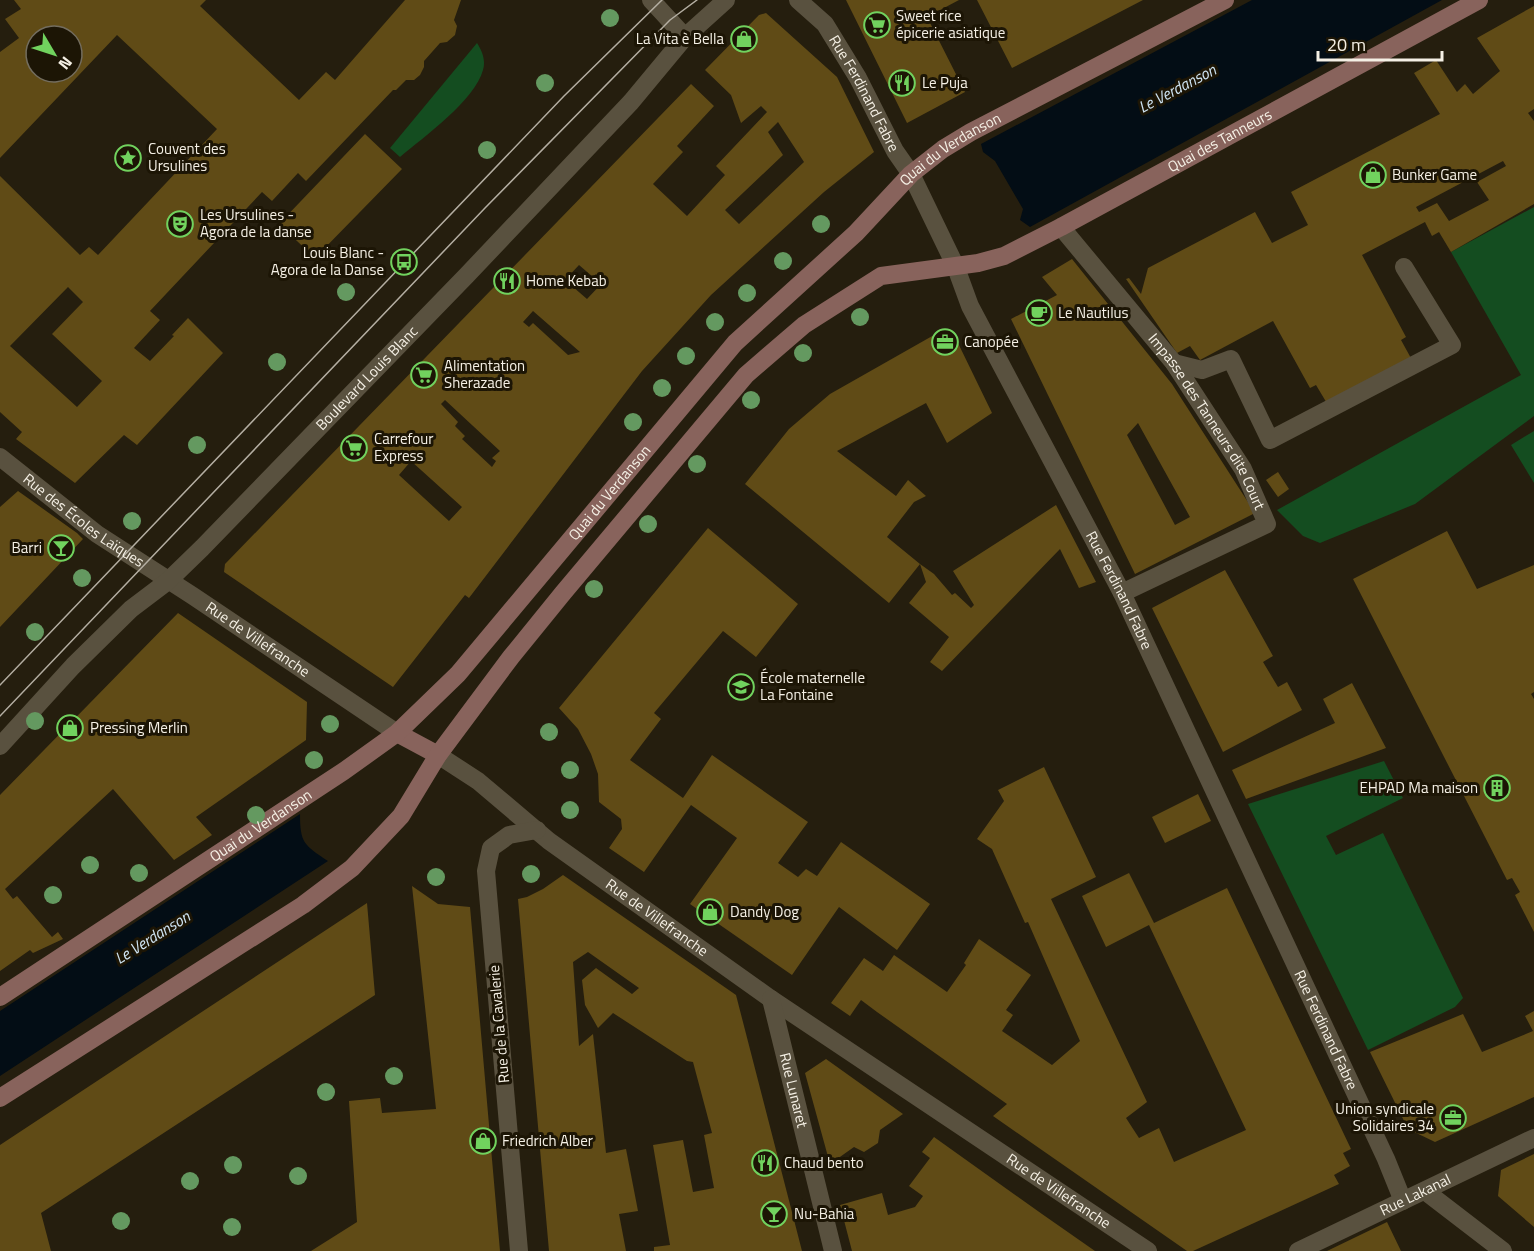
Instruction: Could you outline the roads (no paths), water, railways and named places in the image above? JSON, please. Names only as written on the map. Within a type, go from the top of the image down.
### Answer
[{"type":"main road","name":"Quai du Verdanson","points":[[0,997],[344,771],[397,733],[458,674],[571,536],[735,343],[856,233],[910,174],[943,149],[971,132],[1225,0]]},
{"type":"main road","name":"Quai des Tanneurs","points":[[955,265],[978,263],[1004,256],[1479,0]]},
{"type":"main road","name":"Quai du Verdanson","points":[[0,1098],[303,905],[352,868],[402,816],[438,755],[511,657],[747,375],[804,325],[881,276],[955,265]]},
{"type":"main road","name":"Rue de Villefranche","points":[[397,733],[438,755]]},
{"type":"street","points":[[651,0],[685,36]]},
{"type":"street","name":"Boulevard Louis Blanc","points":[[0,746],[73,666],[131,609],[168,581],[476,267],[631,102],[685,36],[726,0]]},
{"type":"street","name":"Rue Ferdinand Fabre","points":[[798,0],[825,24],[858,78],[895,151],[910,174],[955,265],[970,306],[1122,593],[1386,1159],[1403,1201]]},
{"type":"street","name":"Impasse des Tanneurs dite Court","points":[[1061,227],[1174,363],[1243,469],[1267,524],[1122,593]]},
{"type":"street","points":[[1174,363],[1202,370],[1232,359],[1270,440],[1452,345],[1404,267]]},
{"type":"street","name":"Rue des Écoles Laïques","points":[[0,457],[97,534],[168,581]]},
{"type":"street","name":"Rue de Villefranche","points":[[168,581],[397,733]]},
{"type":"street","name":"Rue de Villefranche","points":[[438,755],[478,781],[537,830],[771,999],[1148,1251]]},
{"type":"street","name":"Rue de la Cavalerie","points":[[519,1251],[486,871],[491,848],[509,835],[537,830]]},
{"type":"street","name":"Rue Lunaret","points":[[771,999],[833,1251]]},
{"type":"street","name":"Rue Lakanal","points":[[1298,1251],[1534,1138]]},
{"type":"street","points":[[1425,1191],[1503,1251]]},
{"type":"water","name":"Le Verdanson","points":[[1252,0],[1442,0],[1030,227],[1020,220],[1023,209],[995,161],[983,152],[981,144]]},
{"type":"water","name":"Le Verdanson","points":[[300,814],[301,831],[305,842],[328,861],[0,1076],[0,1011]]},
{"type":"tram line","points":[[0,685],[564,96],[662,0]]},
{"type":"tram line","points":[[0,716],[485,208],[670,20],[697,0]]},
{"type":"place","name":"Sweet rice épicerie asiatique","points":[[877,25]]},
{"type":"place","name":"La Vita è Bella","points":[[744,39]]},
{"type":"place","name":"Le Puja","points":[[902,83]]},
{"type":"place","name":"Couvent des Ursulines","points":[[128,158]]},
{"type":"place","name":"Bunker Game","points":[[1373,175]]},
{"type":"place","name":"Les Ursulines - Agora de la danse","points":[[180,224]]},
{"type":"place","name":"Louis Blanc - Agora de la Danse","points":[[404,262]]},
{"type":"place","name":"Home Kebab","points":[[507,281]]},
{"type":"place","name":"Le Nautilus","points":[[1039,313]]},
{"type":"place","name":"Canopée","points":[[945,342]]},
{"type":"place","name":"Alimentation Sherazade","points":[[424,375]]},
{"type":"place","name":"Carrefour Express","points":[[354,448]]},
{"type":"place","name":"Barri","points":[[61,548]]},
{"type":"place","name":"École maternelle La Fontaine","points":[[741,687]]},
{"type":"place","name":"Pressing Merlin","points":[[70,728]]},
{"type":"place","name":"EHPAD Ma maison","points":[[1497,788]]},
{"type":"place","name":"Dandy Dog","points":[[710,912]]},
{"type":"place","name":"Union syndicale Solidaires 34","points":[[1453,1118]]},
{"type":"place","name":"Friedrich Alber","points":[[483,1141]]},
{"type":"place","name":"Chaud bento","points":[[765,1163]]},
{"type":"place","name":"Nu-Bahia","points":[[774,1214]]}]
